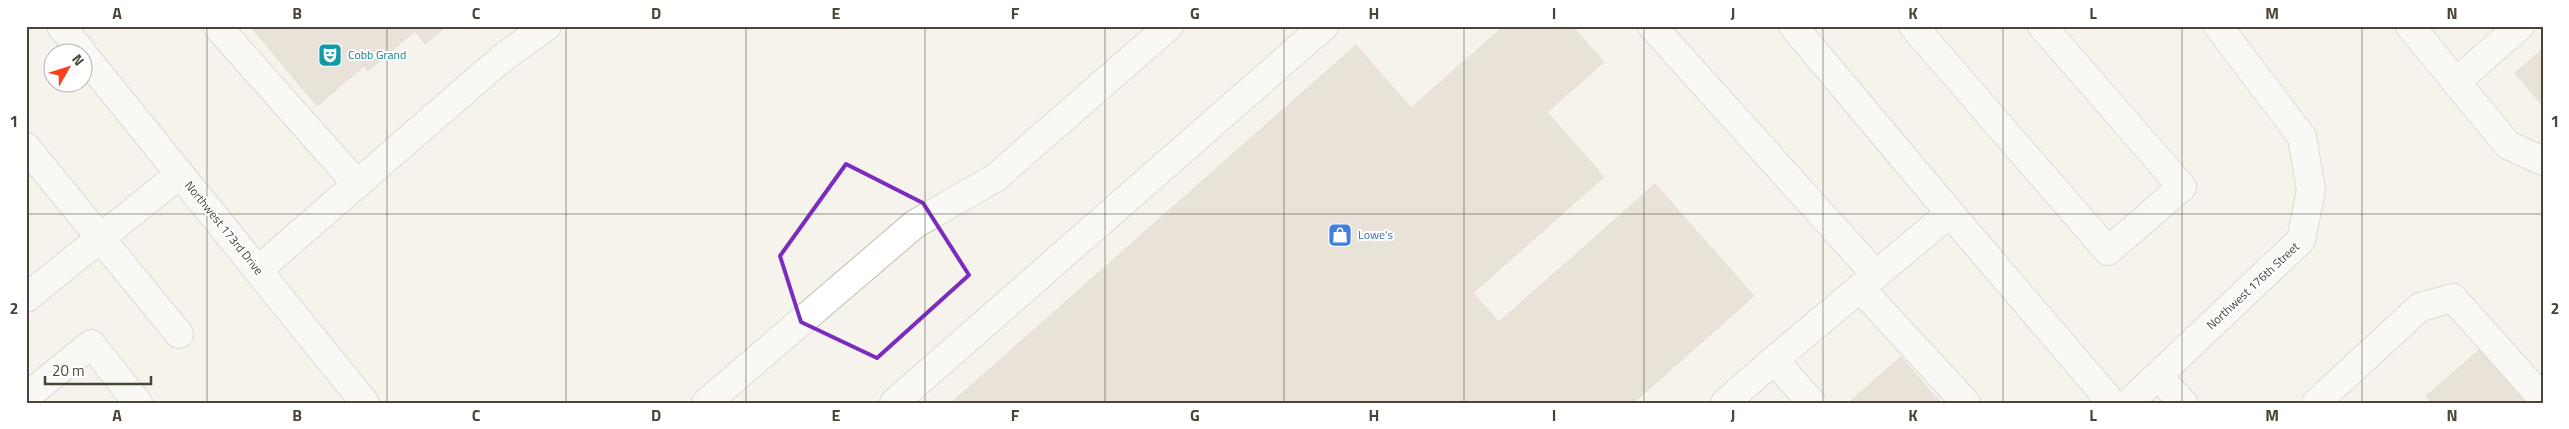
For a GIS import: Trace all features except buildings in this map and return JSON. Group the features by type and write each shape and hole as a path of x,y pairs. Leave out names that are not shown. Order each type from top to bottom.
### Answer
{"street":[{"name":"Northwest 173rd Drive","path":"61,26 73,42"},
{"path":"216,26 357,184"},
{"path":"258,270 501,58 547,26"},
{"path":"706,403 915,224 995,178 1169,26"},
{"path":"894,403 1324,26"},
{"path":"1652,26 1868,281 1966,403"},
{"path":"1793,26 1950,214 2112,403"},
{"path":"1913,26 2108,251 2182,187 2042,26"},
{"name":"Northwest 176th Street","path":"2129,403 2301,240 2310,190 2302,137 2218,26"},
{"path":"2410,26 2508,145 2543,161"},
{"path":"2456,82 2520,26"},
{"name":"Northwest 173rd Drive","path":"92,65 365,403"},
{"path":"26,147 179,334"},
{"path":"26,298 180,174"},
{"path":"1725,403 1950,214"},
{"path":"2317,402 2420,307 2454,298 2543,399"},
{"path":"26,397 91,344 138,403"},
{"path":"1774,360 1812,403"},
{"path":"2158,376 2183,403"}],"highlighted area":[{"path":"846,164 923,203 969,275 877,358 801,322 780,256"}],"place":[{"name":"Cobb Grand","path":"330,55"},
{"name":"Lowe's","path":"1340,235"}]}
